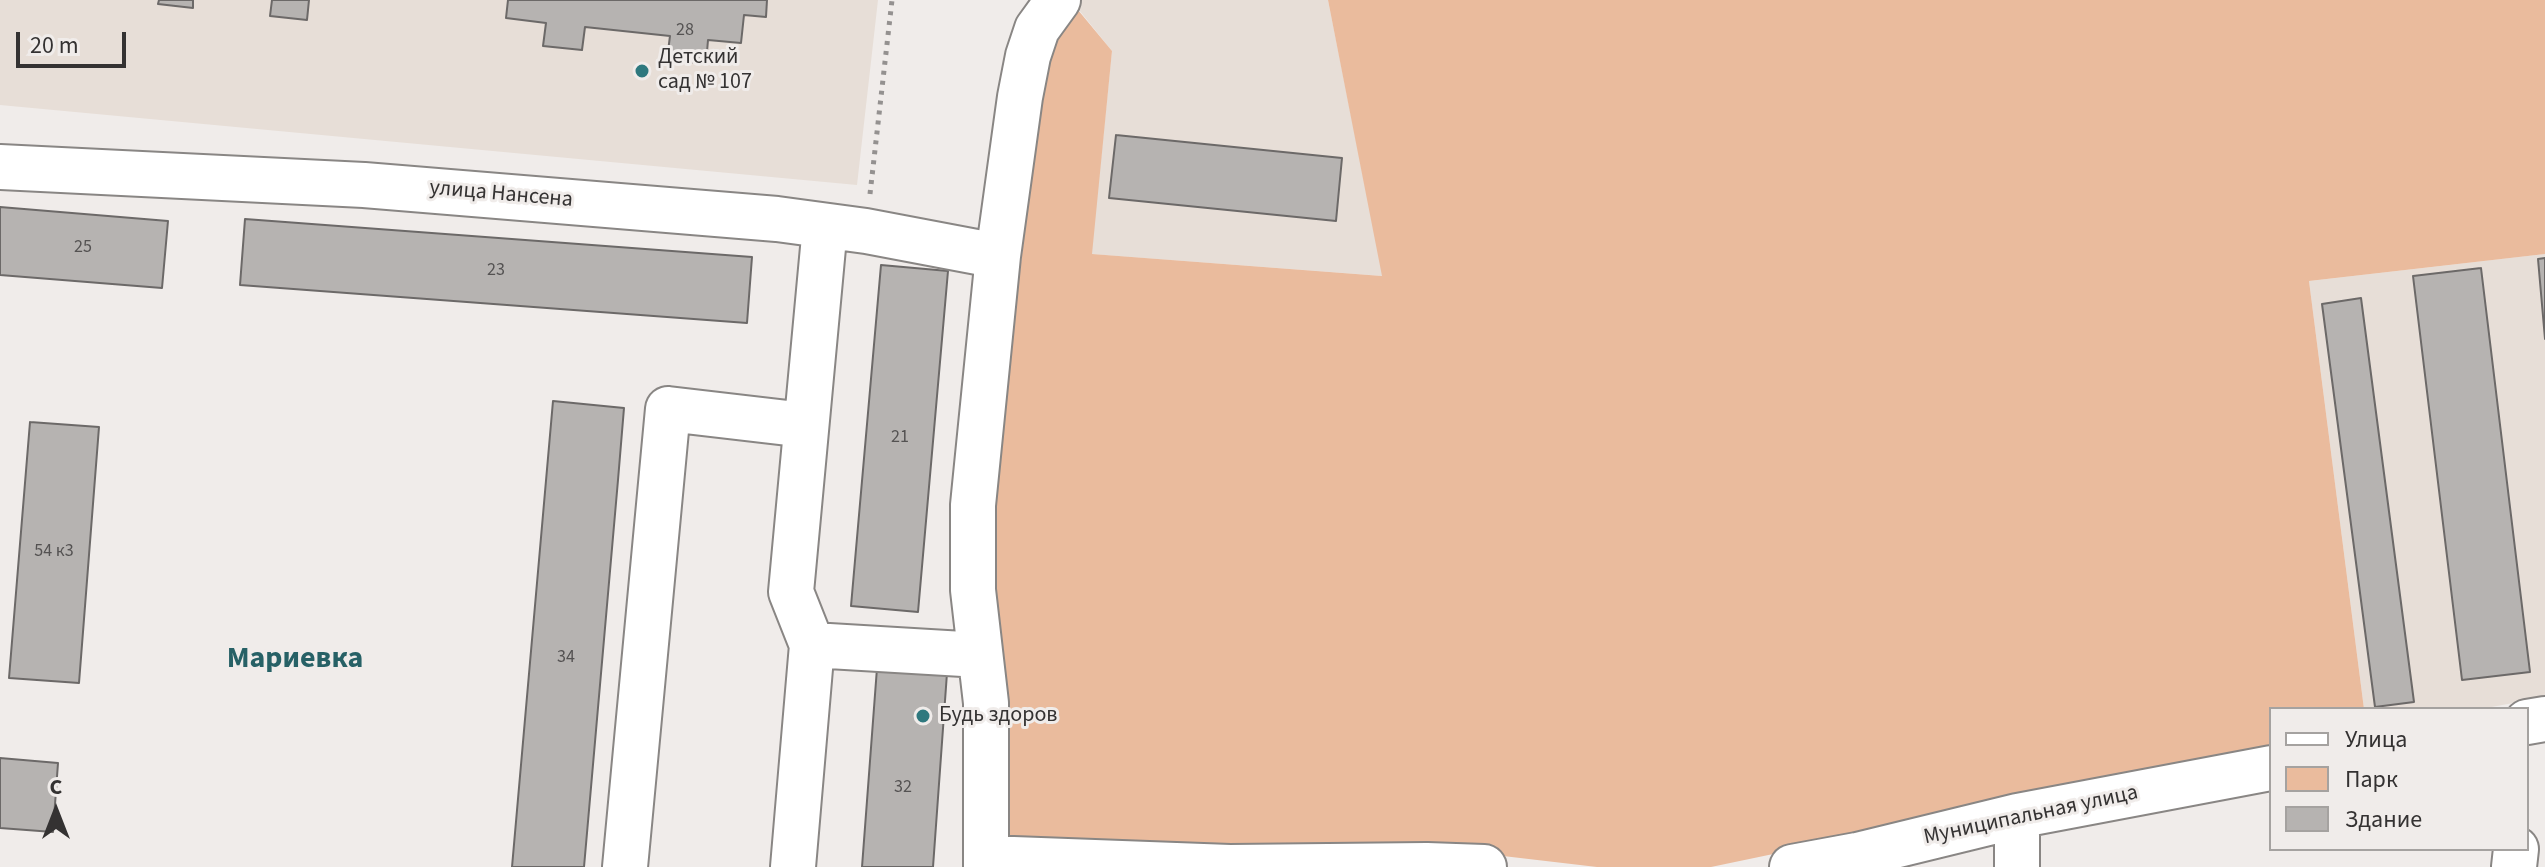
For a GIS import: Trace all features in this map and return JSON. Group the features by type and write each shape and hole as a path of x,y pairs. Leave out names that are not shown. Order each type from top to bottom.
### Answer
{"street":[{"path":"1058,0 1037,29 1028,56 998,256 973,505 973,590 986,703 986,862 1230,867 1484,867"},
{"name":"улица Нансена","path":"0,167 451,191 777,219 998,256"},
{"path":"793,867 812,645 791,592 805,425 845,228"},
{"path":"625,867 668,409 805,425"},
{"path":"812,645 980,655"},
{"name":"Муниципальная улица","path":"1792,867 1857,861 2017,816 2269,768"},
{"path":"2017,816 2017,867"}],"path":[{"path":"845,228 892,0"}],"shaded area":[{"path":"0,0 878,0 857,185 0,105"},
{"path":"1071,0 1328,0 1383,276 1091,254 1112,51"},
{"path":"2545,254 2545,697 2492,707 2364,707 2309,281"}],"green space":[{"path":"1328,0 2545,0 2545,254 2309,281 2364,707 2269,707 2269,750 1711,867 1597,867 1486,854 998,845 990,506 1050,34 1073,4 1112,51 1092,254 1382,276"}],"building":[{"path":"159,0 193,0 193,8 158,4"},
{"path":"272,0 309,0 307,20 270,16"},
{"path":"508,0 767,0 766,17 744,15 741,43 708,40 706,64 667,59 670,36 585,27 582,50 543,46 546,23 506,18"},
{"path":"1116,135 1342,158 1336,221 1109,198"},
{"path":"0,207 168,221 162,288 0,275"},
{"path":"245,219 752,257 747,323 240,285"},
{"path":"2545,258 2545,339 2538,259"},
{"path":"881,265 948,271 918,612 851,606"},
{"path":"2481,268 2530,672 2462,680 2413,276"},
{"path":"2361,298 2414,702 2375,707 2322,304"},
{"path":"553,401 624,408 584,867 512,867"},
{"path":"30,422 99,427 79,683 9,678"},
{"path":"877,668 947,673 933,867 862,867"},
{"path":"0,758 58,763 53,832 0,828"}],"place":[{"name":"Детский сад № 107","path":"642,71"},
{"name":"Будь здоров","path":"923,716"}],"district":[{"name":"Мариевка","path":"295,660"}]}
